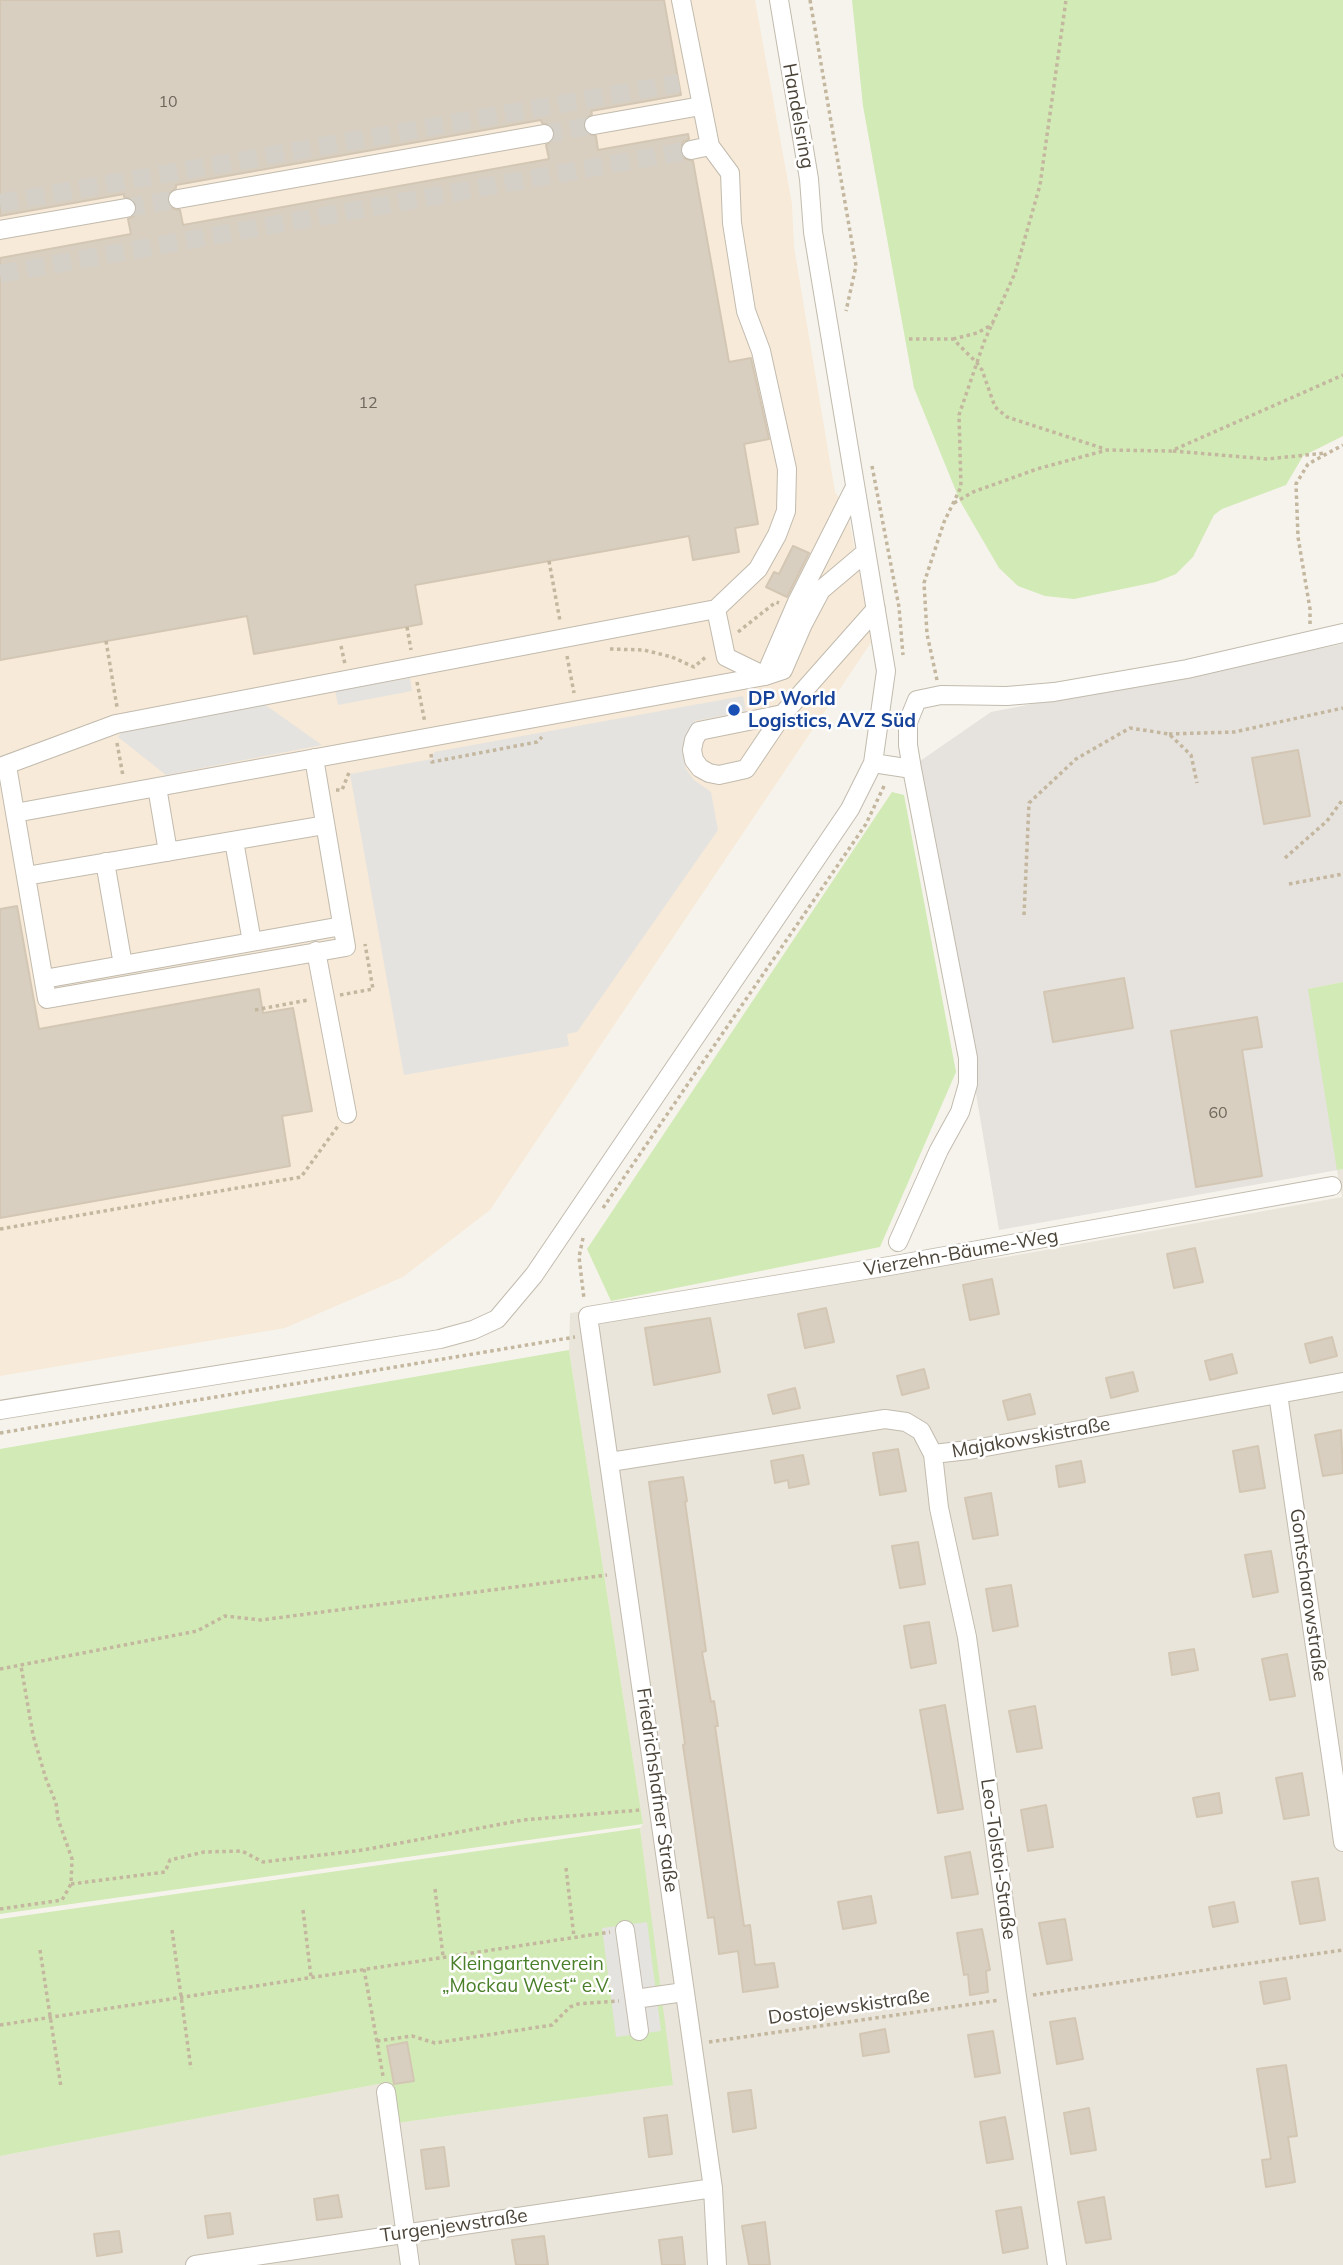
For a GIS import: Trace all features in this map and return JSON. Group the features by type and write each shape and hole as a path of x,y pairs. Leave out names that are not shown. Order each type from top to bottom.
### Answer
{"street":[{"path":"314,758 346,947 47,999 15,813 4,766 116,724 716,609 758,569 777,535 786,511 787,469 761,351 746,311 732,223 730,173 710,146 701,106 686,76 681,0"},
{"name":"Handelsring","path":"0,1410 440,1339 473,1331 497,1319 534,1275 821,856 850,809 873,763 886,671 813,232 809,179 779,0"},
{"path":"594,125 701,106"},
{"path":"178,199 544,134"},
{"path":"691,150 710,146"},
{"path":"0,230 126,208"},
{"path":"765,676 794,609 855,487"},
{"path":"15,813 765,676 783,670 821,590 866,552"},
{"path":"716,609 726,657 765,676"},
{"path":"783,714 699,731 692,750 694,760 700,768 719,775 746,769 783,714 876,609"},
{"path":"898,1242 939,1150 960,1112 968,1084 968,1058 908,745 908,722 917,700 941,695 1007,696 1054,692 1187,669 1343,633"},
{"path":"873,763 912,769"},
{"path":"157,787 169,852"},
{"path":"26,876 325,825"},
{"path":"234,841 252,942"},
{"path":"105,862 123,965"},
{"path":"44,979 342,926"},
{"path":"316,951 347,1114"},
{"name":"Vierzehn-Bäume-Weg","path":"588,1316 895,1265 1332,1186"},
{"name":"Friedrichshafner Straße","path":"588,1316 713,2188 717,2265"},
{"name":"Majakowskistraße","path":"610,1462 885,1419 906,1422 921,1431 933,1454 969,1450 1343,1382"},
{"name":"Gontscharowstraße","path":"1278,1394 1340,1798 1343,1842"},
{"name":"Leo-Tolstoi-Straße","path":"933,1454 939,1508 967,1637 1057,2265"},
{"path":"625,1930 639,2031"},
{"path":"635,1999 684,1992"},
{"path":"386,2092 410,2265"},
{"name":"Turgenjewstraße","path":"195,2265 713,2188"}],"path":[{"path":"941,695 927,634 924,583 944,522 961,487 959,415 977,363 1016,273 1040,185 1066,0"},
{"path":"909,338 953,339 977,333 993,324"},
{"path":"953,339 982,370 995,407 1007,418 1107,450 1171,451 1267,459 1328,453"},
{"path":"1171,451 1343,375"},
{"path":"1309,640 1310,608 1298,537 1296,485 1308,464 1343,445"},
{"path":"953,504 973,492 1107,450"},
{"path":"601,650 644,650 672,657 694,667 776,602 794,609"},
{"path":"566,654 579,653"},
{"path":"1024,915 1029,803 1076,759 1130,728 1169,734 1234,732 1343,708"},
{"path":"1169,734 1191,755 1197,783"},
{"path":"1285,858 1327,821 1343,799"},
{"path":"1289,884 1343,874"},
{"path":"0,1229 301,1177 347,1114"},
{"path":"0,1433 591,1335"},
{"path":"0,1669 197,1631 225,1616 261,1620 626,1572"},
{"path":"0,1909 62,1900 71,1884 72,1859 33,1735 21,1666"},
{"path":"71,1884 165,1872 170,1860 204,1852 242,1851 262,1862 363,1850 523,1820 660,1808"},
{"path":"566,1867 574,1937"},
{"path":"435,1889 443,1957"},
{"path":"303,1910 311,1977"},
{"path":"172,1930 191,2069"},
{"path":"0,2025 625,1930"},
{"path":"40,1950 61,2087"},
{"path":"1029,1996 1343,1950"},
{"path":"364,1969 386,2092"},
{"path":"377,2041 412,2036 435,2043 552,2025 570,2007 578,2004 635,1999"},
{"name":"Dostojewskistraße","path":"693,2044 1009,1999"}],"shaded area":[{"path":"0,0 755,0 792,204 794,247 835,492 847,509 872,641 490,1210 403,1277 285,1328 0,1376"},
{"path":"1343,644 1343,982 1309,989 1338,1170 999,1230 920,761 991,712"},
{"path":"410,678 412,691 338,705 335,691"},
{"path":"743,696 746,711 695,721 686,739 683,756 686,769 694,780 711,792 718,830 577,1032 567,1034 569,1046 404,1075 350,774 432,759 434,752"},
{"path":"264,704 322,745 166,775 118,737 124,729"},
{"path":"1343,1169 1343,2265 0,2265 0,2156 389,2082 397,2123 672,2085 640,1828 643,1824 569,1350 570,1313 1006,1257 1342,1197 1337,1170"},
{"path":"647,1922 661,2031 616,2037 602,1928"}],"green space":[{"path":"852,0 1343,0 1343,436 1303,456 1286,485 1222,509 1214,515 1193,557 1176,574 1156,582 1074,599 1045,596 1018,586 999,568 960,501 914,388 863,106"},
{"path":"892,792 904,795 956,1072 880,1247 611,1301 587,1249"},
{"path":"1343,982 1343,1169 1337,1170 1308,989"},
{"path":"569,1350 643,1824 0,1914 0,1449"},
{"name":"Kleingartenverein „Mockau West“ e.V.","path":"640,1828 673,2085 397,2123 389,2082 0,2156 0,1919"}],"building":[{"path":"0,0 664,0 681,95 591,111 592,114 584,121 583,126 586,133 596,136 598,150 688,134 689,139 683,142 680,152 683,158 693,161 729,362 751,358 769,439 744,444 758,524 735,528 739,552 693,560 689,536 415,585 422,624 254,654 247,616 0,660 0,258 131,234 128,219 134,216 137,207 134,200 124,197 124,194 0,216","holes":["541,120 542,123 552,126 555,131 554,138 546,145 549,159 183,225 180,210 174,209 167,202 168,195 176,185"]},
{"path":"793,546 809,553 787,597 766,587 774,572 779,574"},
{"path":"1298,750 1310,816 1264,824 1252,758"},
{"path":"17,906 39,1029 259,989 263,1013 293,1008 312,1111 282,1116 290,1166 0,1218 0,909"},
{"path":"1124,978 1133,1028 1053,1042 1044,992"},
{"path":"1257,1017 1262,1047 1242,1050 1262,1176 1196,1187 1171,1031"},
{"path":"1195,1248 1203,1282 1174,1288 1167,1254"},
{"path":"992,1279 999,1314 970,1320 963,1285"},
{"path":"826,1308 834,1342 805,1348 798,1314"},
{"path":"710,1318 720,1372 654,1385 645,1328"},
{"path":"1332,1337 1337,1356 1310,1363 1305,1344"},
{"path":"1232,1354 1237,1373 1210,1380 1205,1361"},
{"path":"924,1369 929,1388 902,1395 897,1376"},
{"path":"1133,1372 1138,1391 1111,1398 1106,1378"},
{"path":"795,1388 800,1408 773,1414 768,1395"},
{"path":"1030,1394 1035,1414 1008,1420 1003,1401"},
{"path":"1341,1430 1343,1473 1323,1476 1315,1435"},
{"path":"1258,1446 1265,1488 1240,1492 1233,1451"},
{"path":"898,1449 906,1491 880,1495 873,1453"},
{"path":"803,1455 809,1484 789,1488 788,1480 775,1483 771,1461"},
{"path":"1081,1461 1085,1482 1059,1487 1056,1466"},
{"path":"683,1477 706,1651 702,1652 718,1726 715,1726 744,1926 750,1925 755,1965 774,1963 778,1987 743,1992 738,1951 719,1954 714,1917 708,1918 649,1482"},
{"path":"991,1493 998,1535 973,1539 965,1498"},
{"path":"918,1542 925,1584 900,1588 892,1546"},
{"path":"1271,1551 1278,1592 1253,1597 1245,1555"},
{"path":"1011,1585 1018,1626 993,1631 986,1589"},
{"path":"929,1622 936,1663 911,1668 904,1626"},
{"path":"1194,1649 1198,1670 1172,1675 1169,1653"},
{"path":"1287,1654 1295,1696 1270,1700 1262,1659"},
{"path":"945,1705 963,1809 938,1813 920,1710"},
{"path":"1035,1706 1042,1748 1017,1752 1009,1711"},
{"path":"1302,1773 1309,1815 1284,1819 1276,1778"},
{"path":"1219,1793 1222,1813 1197,1817 1193,1798"},
{"path":"1046,1805 1053,1847 1028,1851 1021,1810"},
{"path":"970,1852 978,1894 952,1898 945,1857"},
{"path":"1318,1878 1325,1920 1300,1924 1292,1882"},
{"path":"871,1896 876,1923 843,1929 838,1902"},
{"path":"1234,1902 1238,1922 1213,1927 1209,1907"},
{"path":"1065,1919 1072,1960 1047,1964 1039,1923"},
{"path":"982,1929 990,1970 986,1971 988,1992 970,1995 968,1974 964,1975 957,1933"},
{"path":"1286,1978 1290,1999 1264,2004 1260,1982"},
{"path":"1075,2018 1083,2059 1057,2064 1050,2022"},
{"path":"885,2029 889,2052 863,2056 860,2034"},
{"path":"993,2031 1000,2073 975,2077 968,2035"},
{"path":"407,2042 414,2081 394,2084 387,2046"},
{"path":"1286,2065 1297,2136 1288,2137 1295,2182 1266,2187 1262,2160 1271,2159 1257,2069"},
{"path":"751,2090 756,2128 733,2132 728,2093"},
{"path":"1089,2108 1096,2150 1071,2154 1064,2113"},
{"path":"667,2115 672,2154 649,2157 644,2118"},
{"path":"1005,2117 1013,2159 987,2163 980,2122"},
{"path":"444,2147 449,2186 426,2189 421,2150"},
{"path":"338,2195 342,2217 317,2220 314,2199"},
{"path":"1104,2197 1111,2239 1086,2243 1078,2202"},
{"path":"1021,2207 1028,2248 1003,2253 996,2211"},
{"path":"230,2213 233,2234 208,2238 205,2216"},
{"path":"765,2222 770,2265 749,2265 742,2226"},
{"path":"119,2231 122,2252 97,2256 94,2234"},
{"path":"544,2236 548,2265 516,2265 512,2240"},
{"path":"682,2237 685,2265 662,2265 659,2240"}],"tunnel":[{"path":"0,203 679,83"},
{"path":"544,134 594,125"},
{"path":"0,274 691,150"},
{"path":"126,208 178,199"}],"place":[{"name":"DP World Logistics, AVZ Süd","path":"734,710"}]}
